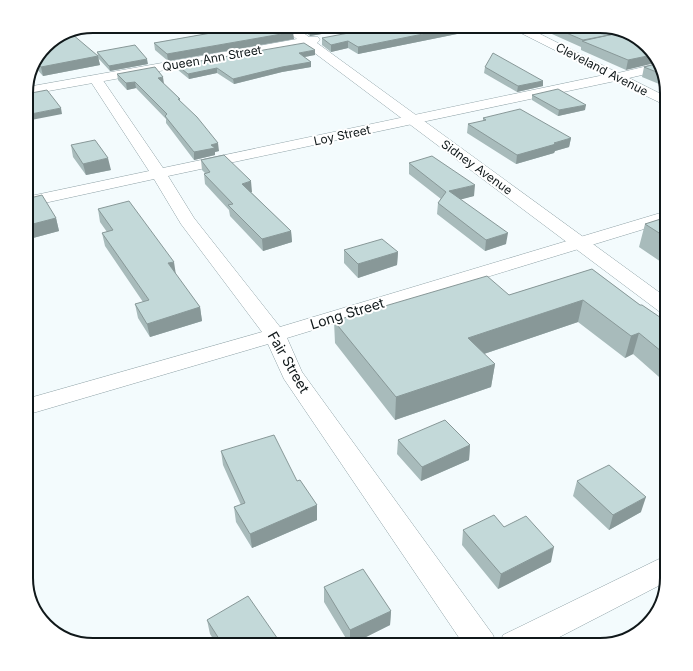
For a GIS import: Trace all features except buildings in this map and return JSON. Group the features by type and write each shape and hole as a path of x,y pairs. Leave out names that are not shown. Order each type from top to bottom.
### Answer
{"street":[{"name":"Sidney Avenue","path":"296,33 660,303"},
{"name":"Cleveland Avenue","path":"528,33 660,98"},
{"name":"Queen Ann Street","path":"33,90 330,38"},
{"name":"Loy Street","path":"33,201 654,69"},
{"name":"Fair Street","path":"95,79 159,174 187,220 275,335 292,374 477,638"},
{"name":"Long Street","path":"33,405 275,335 660,218"},
{"path":"528,638 660,572"}]}
